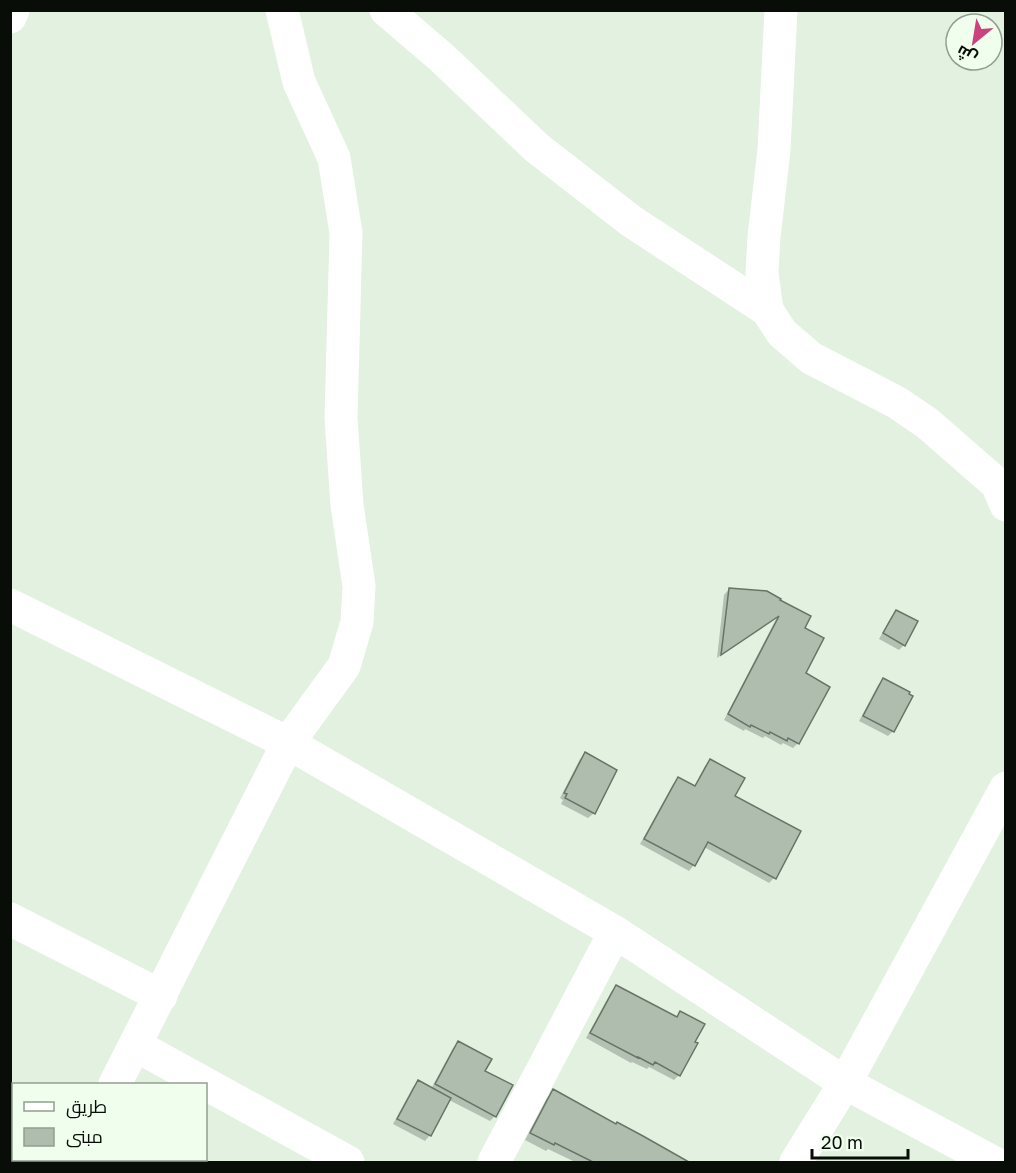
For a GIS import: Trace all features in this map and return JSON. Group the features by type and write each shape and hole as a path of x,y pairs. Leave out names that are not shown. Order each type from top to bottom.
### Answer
{"street":[{"path":"10,17 13,10"},
{"path":"116,1083 288,743 344,666 357,622 359,586 347,505 341,418 346,233 334,158 299,82 282,10"},
{"path":"386,10 441,57 537,148 631,221 767,310 782,333 811,358 896,402 927,423 997,484 1005,505"},
{"path":"767,310 762,273 774,150 781,10"},
{"path":"10,605 288,743 615,932 845,1083 993,1162"},
{"path":"796,1162 845,1083 1005,788"},
{"path":"10,919 161,996"},
{"path":"494,1162 615,932"},
{"path":"135,1045 204,1083"},
{"path":"207,1085 348,1162"}],"building":[{"path":"729,588 767,591 811,616 805,628 824,638 806,673 830,687 799,744 751,725 750,727 728,714 779,616 721,655"},
{"path":"896,610 918,621 905,646 883,633"},
{"path":"883,678 910,692 909,694 913,696 894,732 863,716"},
{"path":"585,752 617,770 595,814 565,798 567,794 564,793"},
{"path":"710,759 745,778 735,796 801,831 776,879 708,842 695,866 644,839 678,777 695,786"},
{"path":"616,985 677,1017 680,1011 705,1024 695,1042 698,1043 680,1076 655,1062 653,1065 638,1058 590,1033"},
{"path":"458,1041 492,1059 485,1071 513,1085 496,1117 435,1084"},
{"path":"418,1080 451,1098 431,1136 397,1119"},
{"path":"553,1089 689,1162 593,1162 530,1133"}]}
